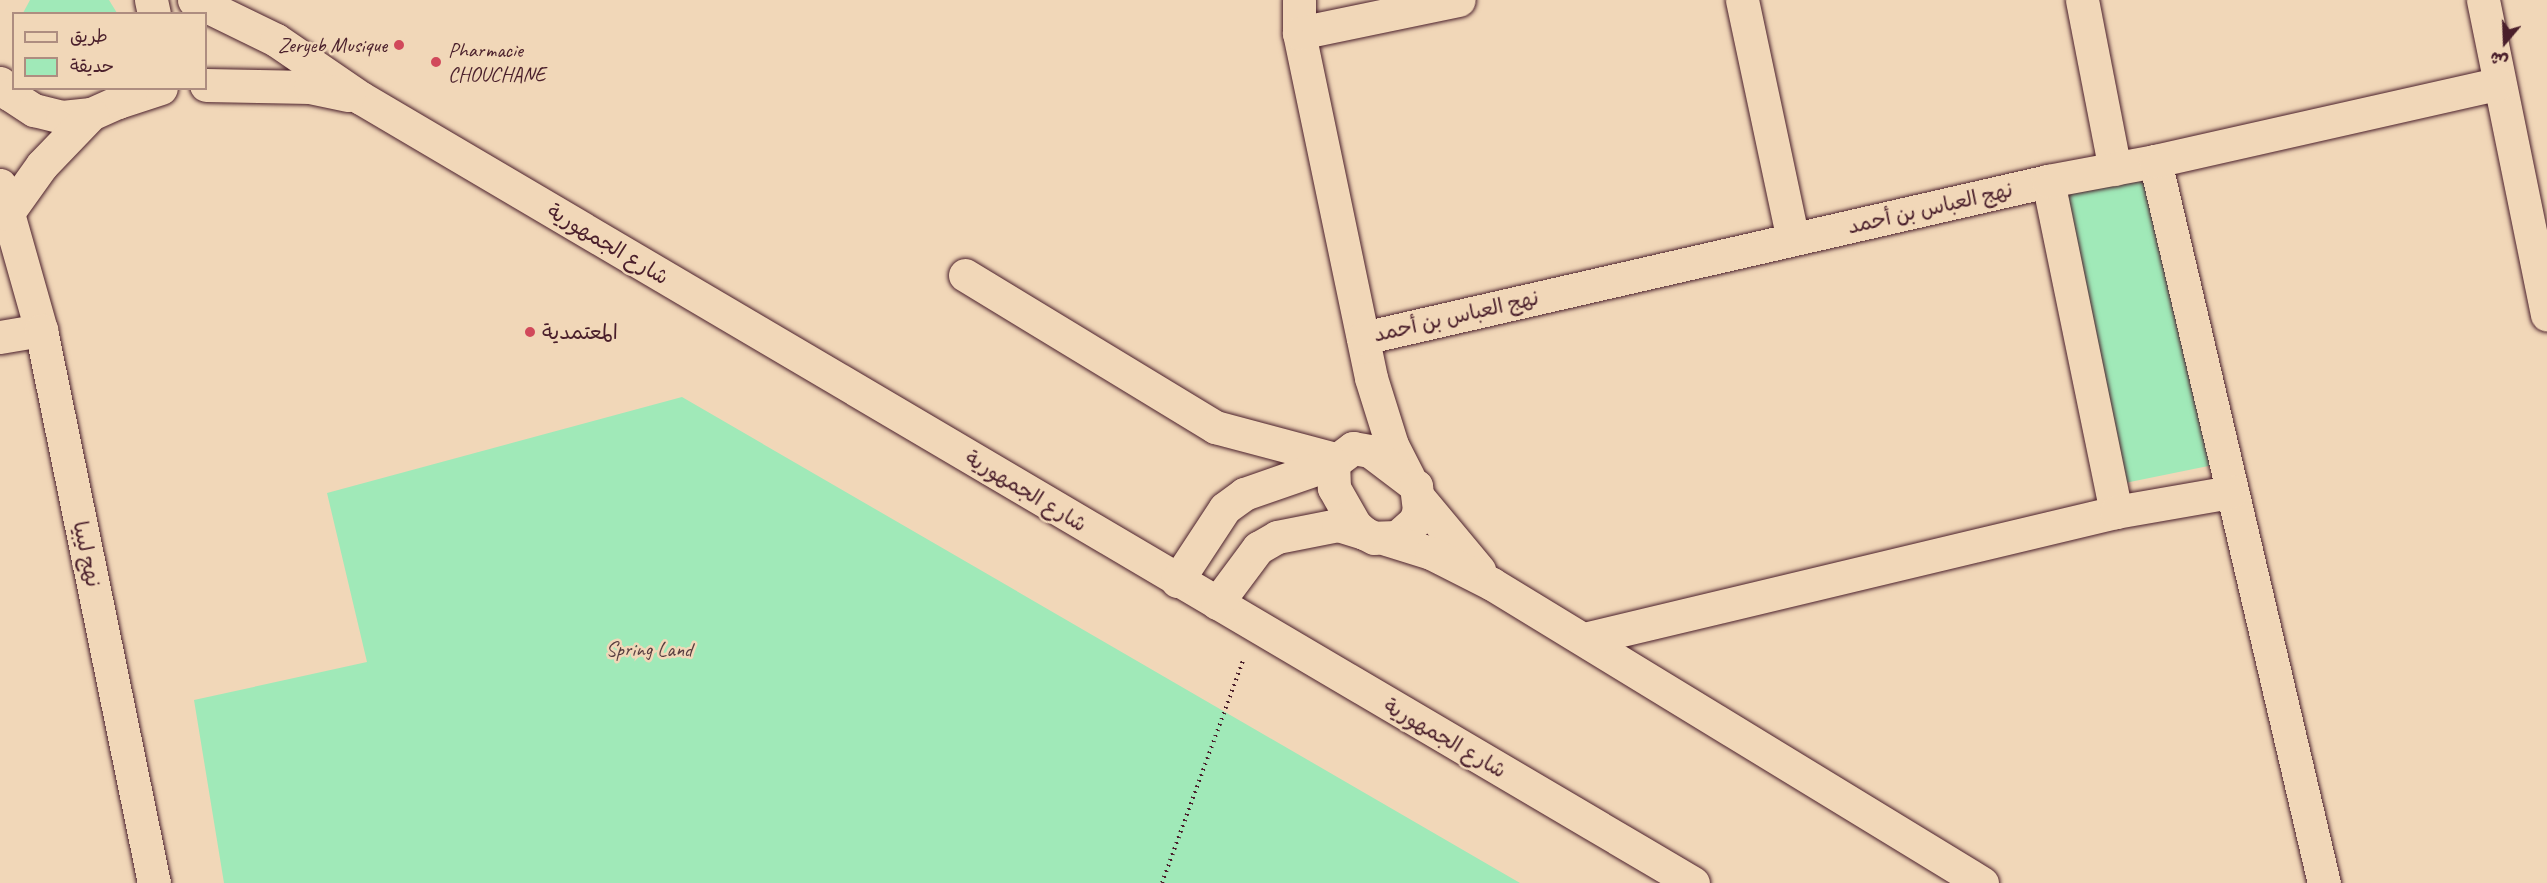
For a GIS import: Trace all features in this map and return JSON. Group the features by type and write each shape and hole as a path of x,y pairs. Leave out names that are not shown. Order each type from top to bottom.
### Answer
{"street":[{"name":"شارع الجمهورية","path":"194,0 276,40 361,98 1693,883"},
{"path":"1299,0 1299,33 1371,378 1392,445 1414,488 1492,584"},
{"path":"1299,33 1459,0"},
{"path":"1742,0 1793,239"},
{"path":"2082,0 2115,169"},
{"path":"2482,0 2547,315"},
{"path":"0,83 9,94 34,110 62,117 154,90"},
{"name":"نهج العباس بن أحمد","path":"1363,338 2048,181 2155,161 2498,84"},
{"name":"شارع الجمهورية","path":"207,85 310,87 361,98"},
{"name":"نهج ليبيا","path":"114,102 42,165 4,214 41,330 154,883"},
{"path":"2155,161 2231,492 2325,883"},
{"path":"2048,181 2116,512"},
{"path":"965,275 1215,427 1336,459"},
{"path":"0,337 41,330"},
{"path":"1371,378 1362,421 1336,459 1334,488 1355,525 1375,536 1408,531 1415,521 1414,488"},
{"path":"1177,580 1225,508 1244,494 1362,448 1414,488"},
{"path":"1584,639 2116,512 2231,492"},
{"path":"1217,603 1258,548 1277,537 1338,525 1431,553 1492,584 1584,639 1982,883"}],"path":[{"path":"1162,883 1256,627"}],"green space":[{"path":"30,0 109,0 116,12 24,12"},
{"path":"2159,149 2223,463 2120,484 2056,170"},
{"name":"Spring Land","path":"682,397 1520,883 224,883 194,700 367,662 327,493"}],"place":[{"name":"Zeryeb Musique","path":"399,45"},
{"name":"Pharmacie CHOUCHANE","path":"436,62"},
{"name":"المعتمدية","path":"530,332"}]}
